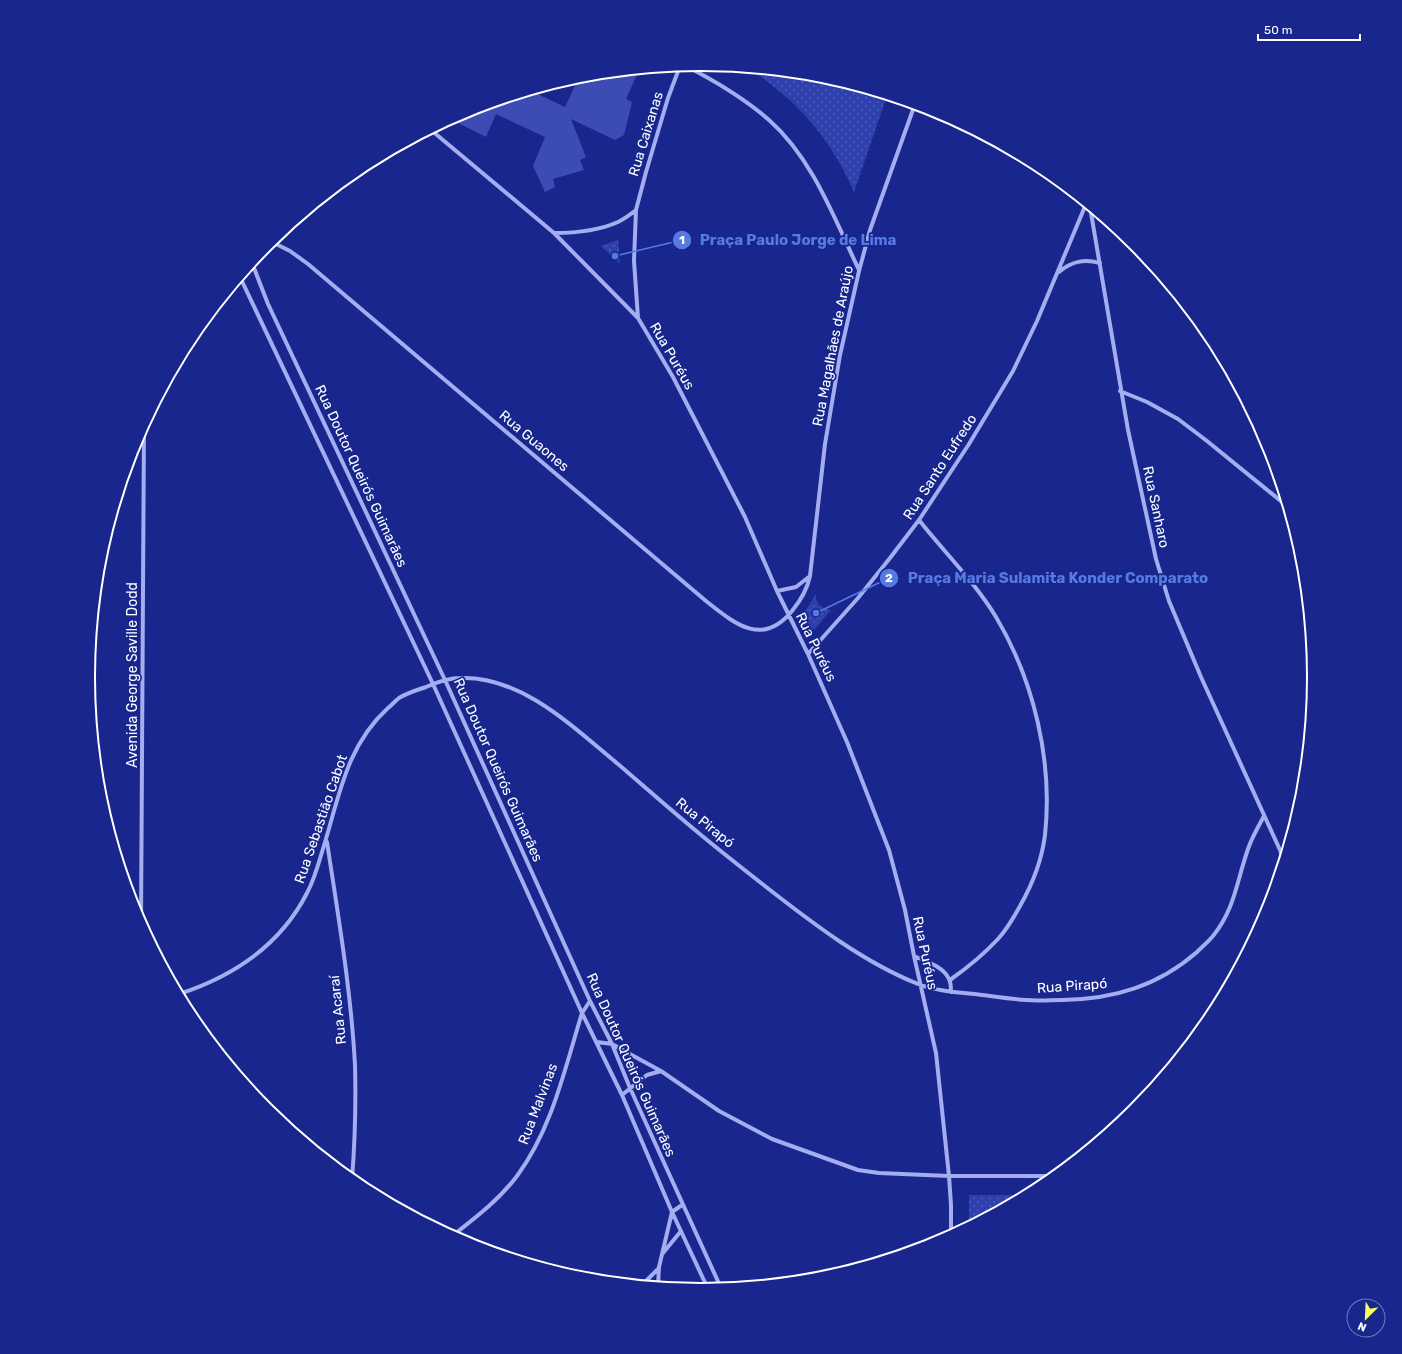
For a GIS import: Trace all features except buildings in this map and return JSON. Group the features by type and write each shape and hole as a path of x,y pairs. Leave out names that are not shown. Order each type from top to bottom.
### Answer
{"street":[{"path":"696,71 716,82 746,102 770,121 791,144 809,169 822,193 859,271"},
{"name":"Rua Caixanas","path":"638,318 634,261 636,210 668,98 678,72"},
{"name":"Rua Magalhães de Araújo","path":"789,615 805,592 810,576 825,444 840,355 859,271 870,230 913,109"},
{"name":"Rua Puréus","path":"433,133 554,233 638,318 677,384 745,517 777,591 808,654 847,742 889,850 905,910 920,985 936,1053 949,1176 952,1229"},
{"name":"Rua Santo Eufredo","path":"808,654 858,598 919,520 969,444 1013,371 1037,321 1084,208"},
{"path":"554,233 580,233 598,228 619,222 636,210"},
{"name":"Rua Sanharo","path":"1091,213 1120,391 1156,559 1169,602 1201,677 1281,852"},
{"name":"Rua Guaones","path":"276,244 290,251 308,264 727,618 745,627 764,631 781,622 789,615"},
{"path":"1058,272 1067,265 1078,261 1089,260 1100,263"},
{"name":"Rua Doutor Queirós Guimarães","path":"254,268 268,304 445,680 590,1001 612,1044 682,1205 718,1283"},
{"name":"Rua Doutor Queirós Guimarães","path":"242,281 433,684 582,1013 622,1095 672,1212 705,1283"},
{"path":"1120,391 1147,402 1178,419 1278,498"},
{"name":"Avenida George Saville Dodd","path":"141,909 144,438"},
{"path":"919,520 934,539 961,568 996,616 1017,657 1038,722 1044,760 1047,794 1045,836 1039,863 1027,894 1014,917 998,938 969,966 950,980"},
{"path":"777,591 796,587 810,576"},
{"name":"Rua Pirapó","path":"445,680 461,678 482,679 522,692 574,728 703,836 816,926 869,959 920,985 951,992 1028,1000 1084,999 1113,995 1136,988 1172,972 1210,940 1223,922 1240,880 1247,851 1254,833 1264,816"},
{"name":"Rua Sebastião Cabot","path":"184,992 200,987 241,966 262,951 276,938 307,895 315,875 348,766 368,730 380,715 400,698 445,680"},
{"name":"Rua Acaraí","path":"326,839 348,992 355,1064 356,1124 353,1173"},
{"path":"914,956 943,971 950,980 951,992"},
{"name":"Rua Malvinas","path":"457,1232 491,1205 517,1176 537,1144 554,1100 582,1013 590,1001"},
{"path":"596,1042 612,1044 661,1071 719,1111 772,1139 858,1170 880,1173 949,1176 1045,1176"},
{"path":"622,1095 647,1075 661,1071"},
{"path":"658,1282 659,1267 672,1212 682,1205"},
{"path":"662,1255 681,1231"},
{"path":"646,1280 659,1267"}],"shaded area":[{"path":"755,73 819,83 886,100 854,192 835,155 811,122 766,81"},
{"path":"618,240 620,264 601,246"},
{"path":"816,594 818,604 831,610 815,629 811,630 808,629 802,616"},
{"path":"969,1195 1015,1195 1004,1202 969,1221"}],"place":[{"name":"Praça Paulo Jorge de Lima","path":"615,256"},
{"name":"Praça Maria Sulamita Konder Comparato","path":"816,613"}]}
